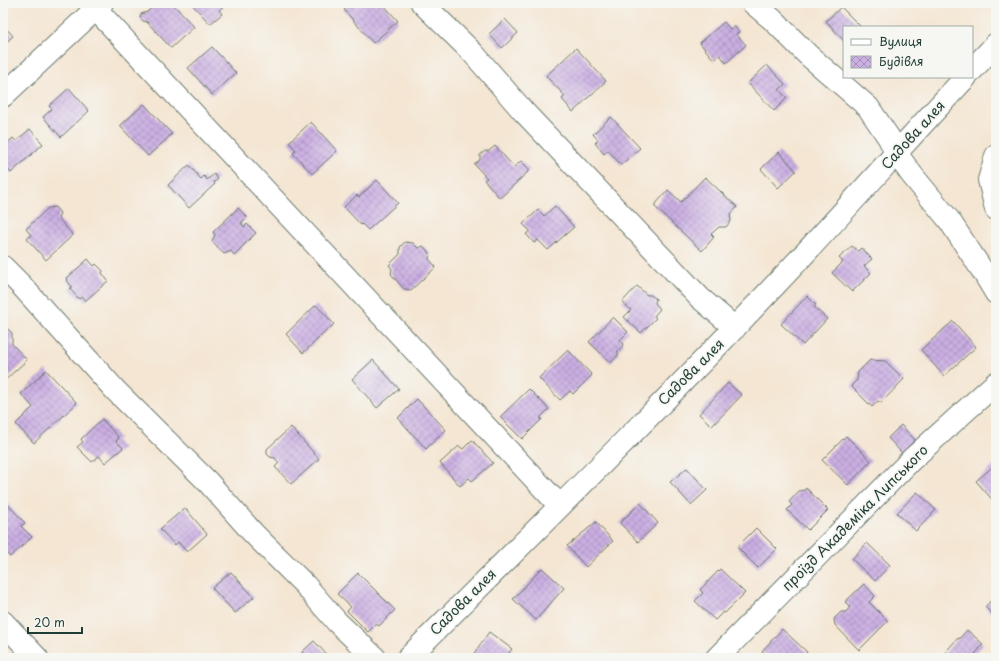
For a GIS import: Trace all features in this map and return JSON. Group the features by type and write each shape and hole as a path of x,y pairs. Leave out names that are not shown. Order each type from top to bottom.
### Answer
{"street":[{"path":"422,3 473,53 523,111 700,298 735,328"},
{"path":"753,3 773,20 808,55 868,107 889,138 896,153 949,220 996,293"},
{"path":"3,96 96,5 560,506"},
{"path":"973,69 996,44"},
{"name":"Садова алея","path":"408,658 735,328 867,187 965,78"},
{"path":"996,156 989,180 996,209"},
{"path":"3,267 116,391 207,481 253,533 305,585 337,622 375,658"},
{"name":"проїзд Академіка Липського","path":"717,658 911,460 996,383"},
{"path":"3,622 37,658"}],"building":[{"path":"157,3 172,3 194,27 171,48 147,22 140,18 141,14 147,12"},
{"path":"191,3 227,3 219,10 222,14 210,24"},
{"path":"352,3 382,3 398,21 373,43 344,10"},
{"path":"841,7 860,26 843,26 843,40 826,21"},
{"path":"505,19 518,33 502,48 489,34"},
{"path":"724,22 730,29 734,26 739,32 736,34 746,45 726,63 720,55 714,60 700,43"},
{"path":"3,25 13,36 3,46"},
{"path":"212,47 236,73 212,95 188,68"},
{"path":"576,48 606,81 573,112 562,99 565,96 546,76"},
{"path":"767,65 785,84 779,90 787,98 774,111 748,83"},
{"path":"69,88 89,111 61,137 43,117 52,109 49,106"},
{"path":"144,104 172,134 148,156 120,126"},
{"path":"611,117 640,148 621,165 608,150 604,154 595,143 598,140 593,134"},
{"path":"311,122 337,151 312,174 293,153 296,150 289,142"},
{"path":"30,129 43,144 11,173 3,164 3,147 13,138 16,141"},
{"path":"495,146 514,167 521,161 530,170 500,198 484,180 487,178 474,164 480,160 480,155 485,151 489,151"},
{"path":"779,152 796,171 778,188 761,169"},
{"path":"189,165 201,179 204,176 207,180 214,174 218,179 214,182 215,184 189,208 168,185"},
{"path":"705,177 737,207 730,215 731,221 726,227 719,227 711,234 714,237 702,251 654,206 668,190 681,202"},
{"path":"377,180 398,203 368,230 362,224 361,225 344,207 357,195 359,197"},
{"path":"555,206 574,227 548,250 538,240 534,243 526,234 530,231 523,224 538,210 544,216"},
{"path":"55,207 60,213 58,218 73,235 46,260 27,239 31,235 26,229 48,208"},
{"path":"238,208 247,217 241,223 244,227 247,224 256,233 234,255 231,251 224,254 212,241 215,235 213,232"},
{"path":"405,242 413,243 418,248 423,246 430,253 429,259 436,267 411,290 404,289 391,274 392,269 389,265 400,254 400,247"},
{"path":"852,246 858,251 861,248 872,259 864,266 871,273 852,292 832,273 843,262 839,258"},
{"path":"88,259 94,266 96,264 103,271 102,273 108,281 85,301 82,297 79,299 70,289 72,287 66,279"},
{"path":"637,286 647,295 651,295 656,299 655,303 660,309 654,316 656,318 641,333 624,317 631,310 622,302"},
{"path":"807,296 816,305 814,307 827,319 803,345 781,324"},
{"path":"316,305 334,324 303,353 286,334"},
{"path":"613,317 628,332 620,340 624,344 617,352 619,354 611,363 589,342"},
{"path":"953,321 976,347 944,376 921,350"},
{"path":"3,326 5,326 12,333 12,344 27,360 3,382"},
{"path":"568,350 592,375 573,394 570,391 560,400 539,378"},
{"path":"373,360 399,389 377,408 352,379"},
{"path":"870,360 885,361 904,379 881,403 878,401 872,407 851,386 857,380 858,372"},
{"path":"46,370 77,403 34,443 16,424 33,407 21,394"},
{"path":"728,383 742,395 712,426 699,414"},
{"path":"529,389 549,409 540,418 542,419 522,439 500,417"},
{"path":"417,399 446,430 426,449 398,418"},
{"path":"102,419 119,438 116,441 123,448 105,463 99,456 92,462 77,447 83,442 81,439"},
{"path":"901,425 915,440 902,453 888,438"},
{"path":"291,427 319,459 291,484 275,467 279,463 275,458 270,457 267,454 267,449"},
{"path":"846,436 871,461 848,485 822,460"},
{"path":"472,440 493,463 472,481 469,478 460,486 440,463 459,446 463,449"},
{"path":"996,464 996,504 976,481"},
{"path":"687,468 707,490 691,505 670,482"},
{"path":"806,488 828,510 808,530 787,510 792,505 789,502 799,491 805,490"},
{"path":"917,492 936,510 916,531 897,513"},
{"path":"4,500 25,523 21,526 32,537 10,557 3,549"},
{"path":"640,503 658,523 638,542 620,523"},
{"path":"185,508 207,534 187,552 178,542 175,545 160,529"},
{"path":"596,522 613,541 586,567 567,546"},
{"path":"756,528 777,549 758,568 737,547"},
{"path":"867,543 890,565 875,581 852,559"},
{"path":"542,568 564,588 536,620 513,599"},
{"path":"720,569 745,593 725,613 723,612 715,620 695,601 703,593 700,590"},
{"path":"231,572 254,597 235,613 212,588"},
{"path":"358,573 395,610 379,626 376,624 368,632 347,611 351,607 337,594"},
{"path":"864,584 875,596 869,602 888,621 859,650 835,625 834,619 841,612 846,612 850,607 845,602"},
{"path":"996,595 996,618 985,607"},
{"path":"782,629 807,652 802,658 770,658 762,651"},
{"path":"967,630 983,644 972,658 940,658 958,638 959,639"},
{"path":"489,632 512,649 505,658 475,658 472,656"},
{"path":"314,641 330,658 305,658 306,657 302,652"}]}
